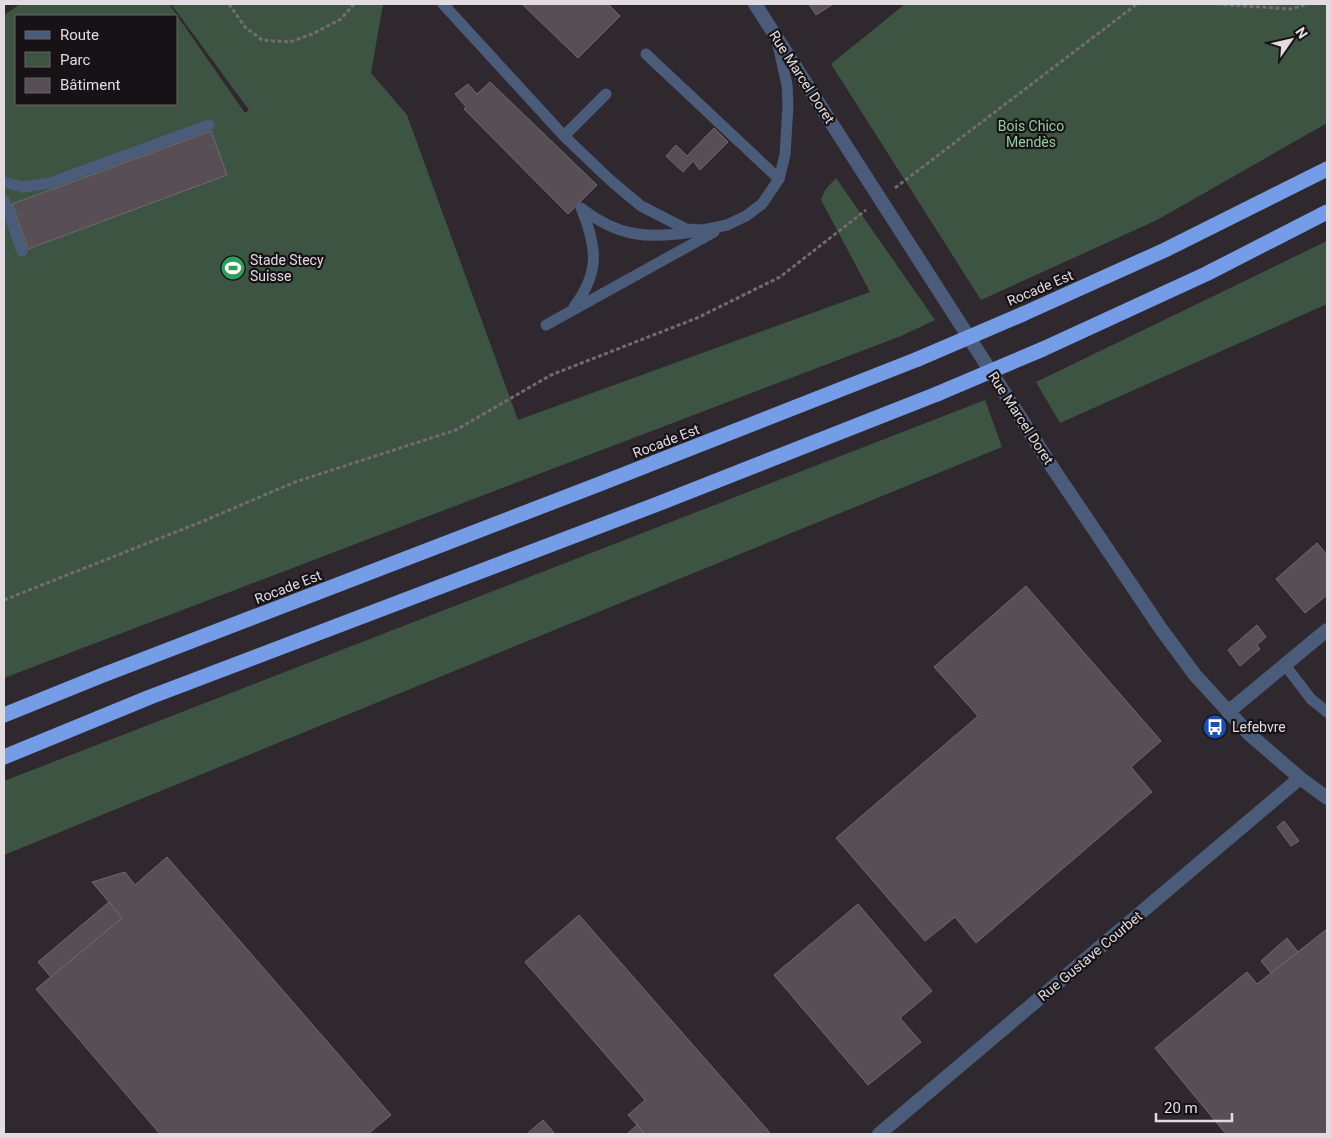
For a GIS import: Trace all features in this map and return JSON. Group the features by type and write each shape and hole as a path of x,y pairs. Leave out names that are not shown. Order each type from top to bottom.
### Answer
{"highway":[{"name":"Rocade Est","path":"4,715 112,671 765,420 918,359 1165,250 1327,169"},
{"path":"4,756 150,697 655,505 936,394 1043,349 1197,278 1327,212"}],"street":[{"name":"Rue Marcel Doret","path":"755,4 1054,470 1160,629 1195,675 1228,712 1255,739 1300,778 1327,798"},
{"path":"1228,712 1327,630"},
{"name":"Rue Gustave Courbet","path":"879,1134 1300,778"}],"lane":[{"path":"442,4 564,136 610,180 642,206 664,219 686,229 703,230"},
{"path":"546,325 726,225 746,216 762,204 779,179 785,155 788,85 777,38"},
{"path":"646,54 779,179"},
{"path":"564,136 606,94"},
{"path":"4,182 23,187 50,183 209,125"},
{"path":"4,200 22,251"},
{"path":"572,310 589,283 593,268 594,249 590,230 581,208 596,220 612,228 635,235 654,236 726,225"},
{"path":"1285,665 1312,699 1327,712"}],"path":[{"path":"230,4 245,27 262,40 290,42 312,34 341,19 354,4"},
{"path":"4,600 206,520 295,482 456,430 551,375 696,318 780,277 1137,4"},
{"path":"1217,4 1292,9 1299,5 1308,4"}],"green space":[{"name":"Stade Stecy Suisse","path":"20,4 169,4 177,15 15,15 15,105 178,105 178,17 245,113 249,110 171,4 383,4 371,73 407,115 518,420 870,292 821,200 825,190 836,178 935,320 901,336 4,678 4,15"},
{"name":"Bois Chico Mendès","path":"905,4 1327,4 1327,123 1157,220 981,300 831,64"},
{"path":"1327,241 1327,304 1060,423 1036,382"},
{"path":"985,400 1002,447 4,855 4,781"}],"building":[{"path":"522,4 608,4 620,16 578,58"},
{"path":"809,4 833,4 816,15"},
{"path":"490,82 597,185 568,214 464,109 466,107 455,94 468,84 477,94"},
{"path":"714,128 728,142 700,170 693,161 683,172 666,156 676,145 687,156"},
{"path":"211,131 227,175 28,249 12,204"},
{"path":"1317,543 1327,555 1327,595 1305,613 1276,579"},
{"path":"1026,586 1161,741 1131,767 1152,792 976,943 955,917 925,941 836,838 978,716 934,667"},
{"path":"1257,625 1266,637 1257,645 1260,649 1240,666 1228,650"},
{"path":"1284,821 1299,841 1291,846 1277,827"},
{"path":"167,857 391,1115 368,1134 160,1134 36,989 122,918 92,882 125,872 135,885"},
{"path":"109,902 122,918 51,977 38,962"},
{"path":"858,904 932,991 900,1018 921,1042 868,1085 774,975"},
{"path":"579,915 771,1134 645,1134 628,1115 645,1100 525,962"},
{"path":"1327,929 1327,1134 1226,1134 1155,1048 1247,972 1257,984"},
{"path":"1287,938 1298,952 1271,973 1261,961"},
{"path":"543,1120 555,1134 527,1134"},
{"path":"637,1125 645,1134 627,1134"}],"place":[{"name":"Stade Stecy Suisse","path":"233,268"},
{"name":"Lefebvre","path":"1215,727"}]}
